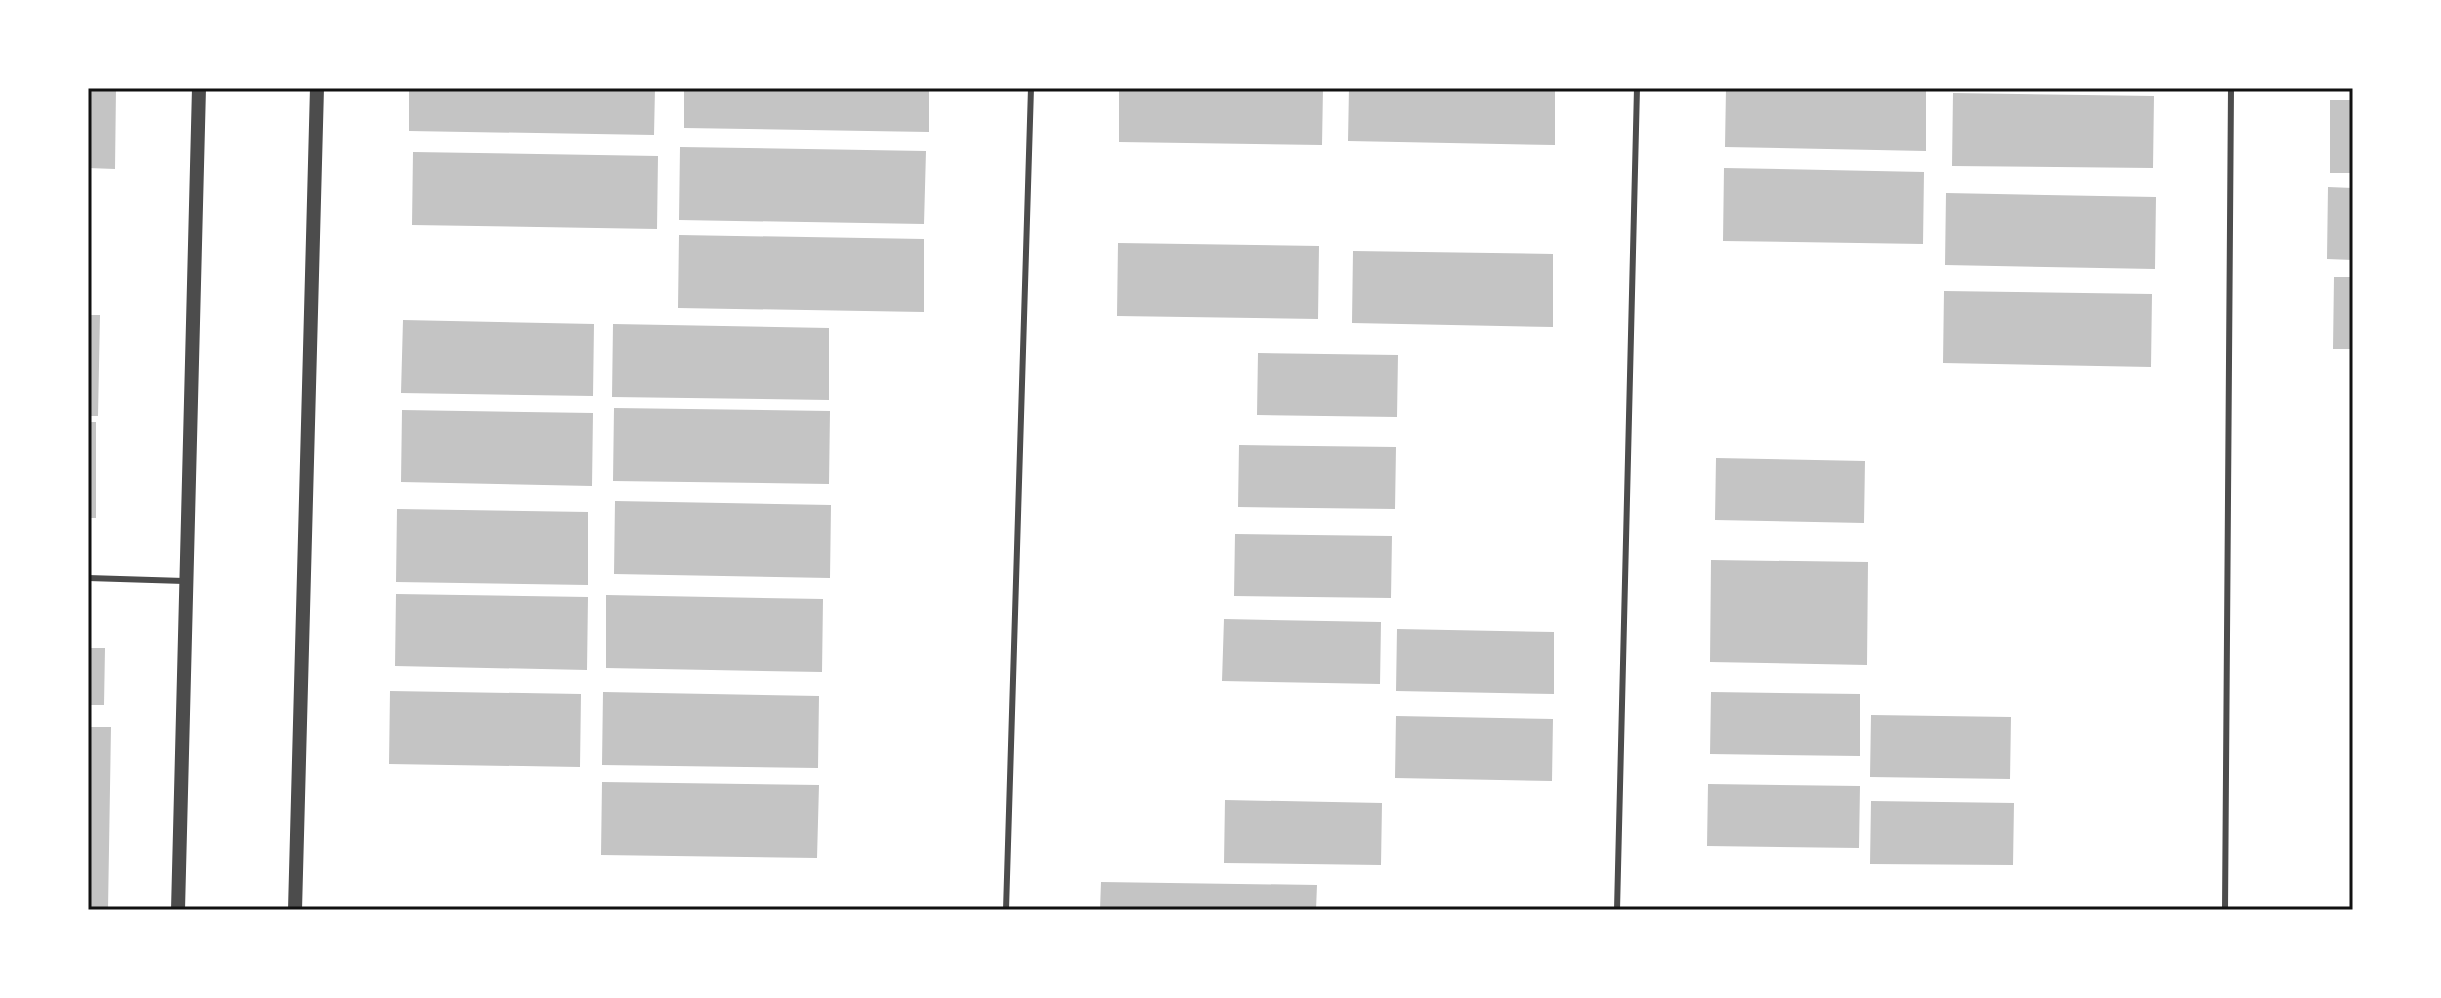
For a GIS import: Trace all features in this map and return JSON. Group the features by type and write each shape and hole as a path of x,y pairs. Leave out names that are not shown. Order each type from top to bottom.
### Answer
{"street":[{"path":"178,910 199,88"},
{"path":"295,910 317,88"}],"lane":[{"path":"1006,910 1031,88"},
{"path":"1617,910 1637,88"},
{"path":"2225,910 2231,88"},
{"path":"88,578 186,581"}],"building":[{"path":"88,88 116,88 115,169 88,168"},
{"path":"409,88 655,88 654,135 409,131"},
{"path":"684,88 929,88 929,132 684,128"},
{"path":"1119,88 1323,88 1322,145 1119,142"},
{"path":"1349,88 1555,88 1555,145 1348,141"},
{"path":"1726,88 1926,88 1926,151 1725,147"},
{"path":"1953,93 2154,96 2153,168 1952,166"},
{"path":"2330,100 2353,100 2353,173 2330,173"},
{"path":"680,147 926,151 924,224 679,220"},
{"path":"413,152 658,156 657,229 412,225"},
{"path":"1724,168 1924,172 1923,244 1723,241"},
{"path":"2328,187 2353,188 2353,260 2327,259"},
{"path":"1946,193 2156,197 2155,269 1945,265"},
{"path":"679,235 924,239 924,312 678,308"},
{"path":"1118,243 1319,246 1318,319 1117,316"},
{"path":"1353,251 1553,254 1553,327 1352,323"},
{"path":"2334,277 2353,277 2353,349 2333,349"},
{"path":"1944,291 2152,294 2151,367 1943,363"},
{"path":"88,315 100,315 98,416 88,416"},
{"path":"403,320 594,324 593,396 401,393"},
{"path":"613,324 829,328 829,400 612,397"},
{"path":"1258,353 1398,355 1397,417 1257,415"},
{"path":"614,408 830,411 829,484 613,481"},
{"path":"402,410 593,413 592,486 401,482"},
{"path":"88,422 96,422 96,518 88,518"},
{"path":"1239,445 1396,447 1395,509 1238,507"},
{"path":"1716,458 1865,461 1864,523 1715,520"},
{"path":"615,501 831,505 830,578 614,574"},
{"path":"397,509 588,512 588,585 396,582"},
{"path":"1235,534 1392,536 1391,598 1234,596"},
{"path":"1711,560 1868,562 1867,665 1710,662"},
{"path":"396,594 588,597 587,670 395,666"},
{"path":"606,595 823,599 822,672 606,668"},
{"path":"1224,619 1381,622 1380,684 1222,681"},
{"path":"1397,629 1554,632 1554,694 1396,691"},
{"path":"88,648 105,648 104,705 88,705"},
{"path":"390,691 581,694 580,767 389,764"},
{"path":"603,692 819,696 818,768 602,765"},
{"path":"1711,692 1860,694 1860,756 1710,754"},
{"path":"1871,715 2011,717 2010,779 1870,777"},
{"path":"1396,716 1553,719 1552,781 1395,778"},
{"path":"88,727 111,727 108,910 88,910"},
{"path":"602,782 819,785 817,858 601,855"},
{"path":"1708,784 1860,786 1859,848 1707,846"},
{"path":"1225,800 1382,803 1381,865 1224,863"},
{"path":"1871,801 2014,803 2013,865 1870,864"},
{"path":"1101,882 1317,885 1316,910 1100,910"}]}
